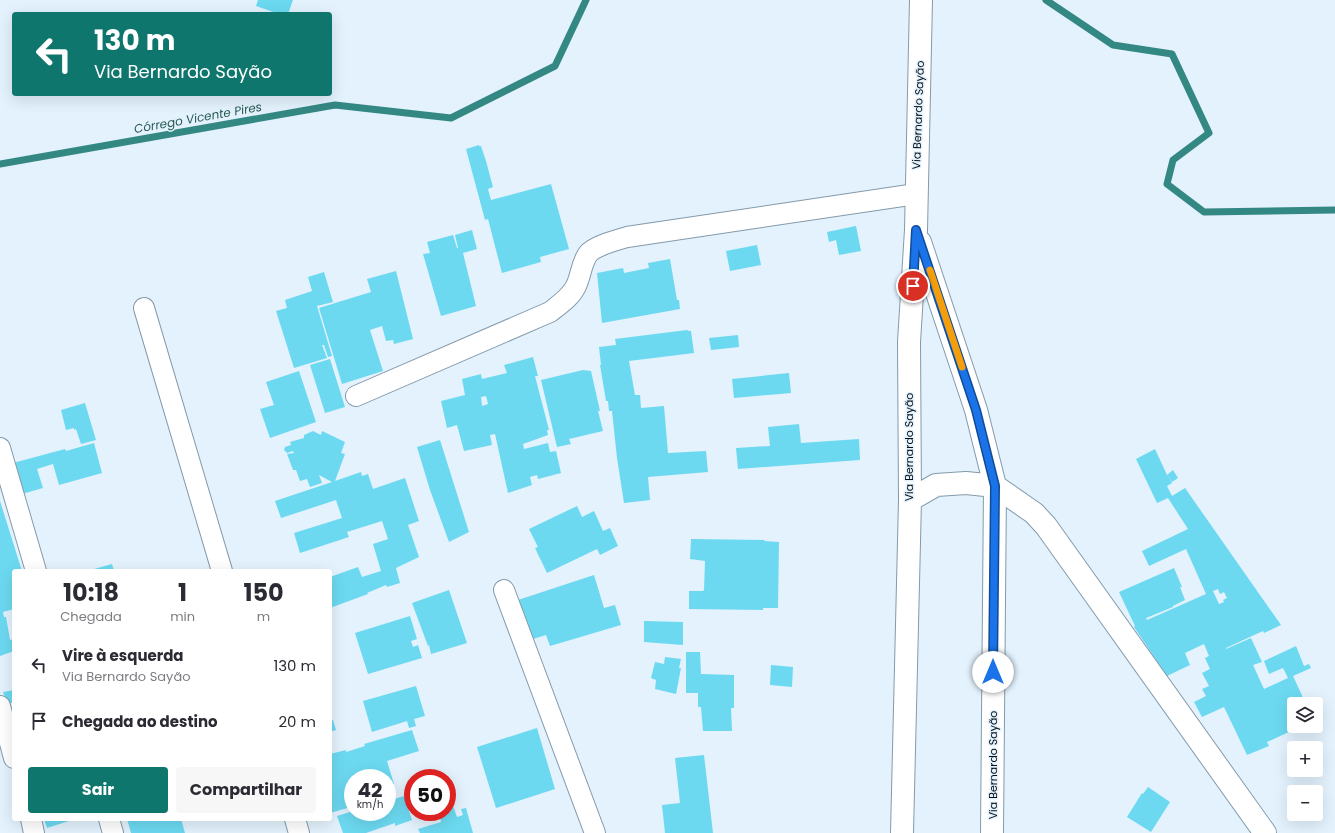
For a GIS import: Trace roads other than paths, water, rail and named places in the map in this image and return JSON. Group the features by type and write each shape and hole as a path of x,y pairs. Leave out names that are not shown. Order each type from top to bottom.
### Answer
{"main road":[{"name":"Via Bernardo Sayão","path":"902,833 910,500 909,342 916,230 922,0"},
{"name":"Via Bernardo Sayão","path":"916,230 976,410 995,486 992,833"},
{"path":"910,500 936,486 966,483 995,486 1034,513 1046,526 1265,833"}],"street":[{"path":"356,396 550,312 567,298 576,286 588,253 603,245 627,237 916,194"},
{"path":"144,308 221,569"},
{"path":"0,448 35,569"},
{"path":"504,590 595,833"},
{"path":"0,706 12,751"},
{"path":"31,821 34,833"},
{"path":"110,821 113,833"},
{"path":"296,821 299,833"}],"waterway":[{"name":"Córrego Vicente Pires","path":"0,164 335,105 451,118 555,66 586,0"},
{"name":"Córrego Vicente Pires","path":"1046,0 1113,45 1172,54 1209,133 1173,160 1167,184 1204,212 1335,210"}]}
